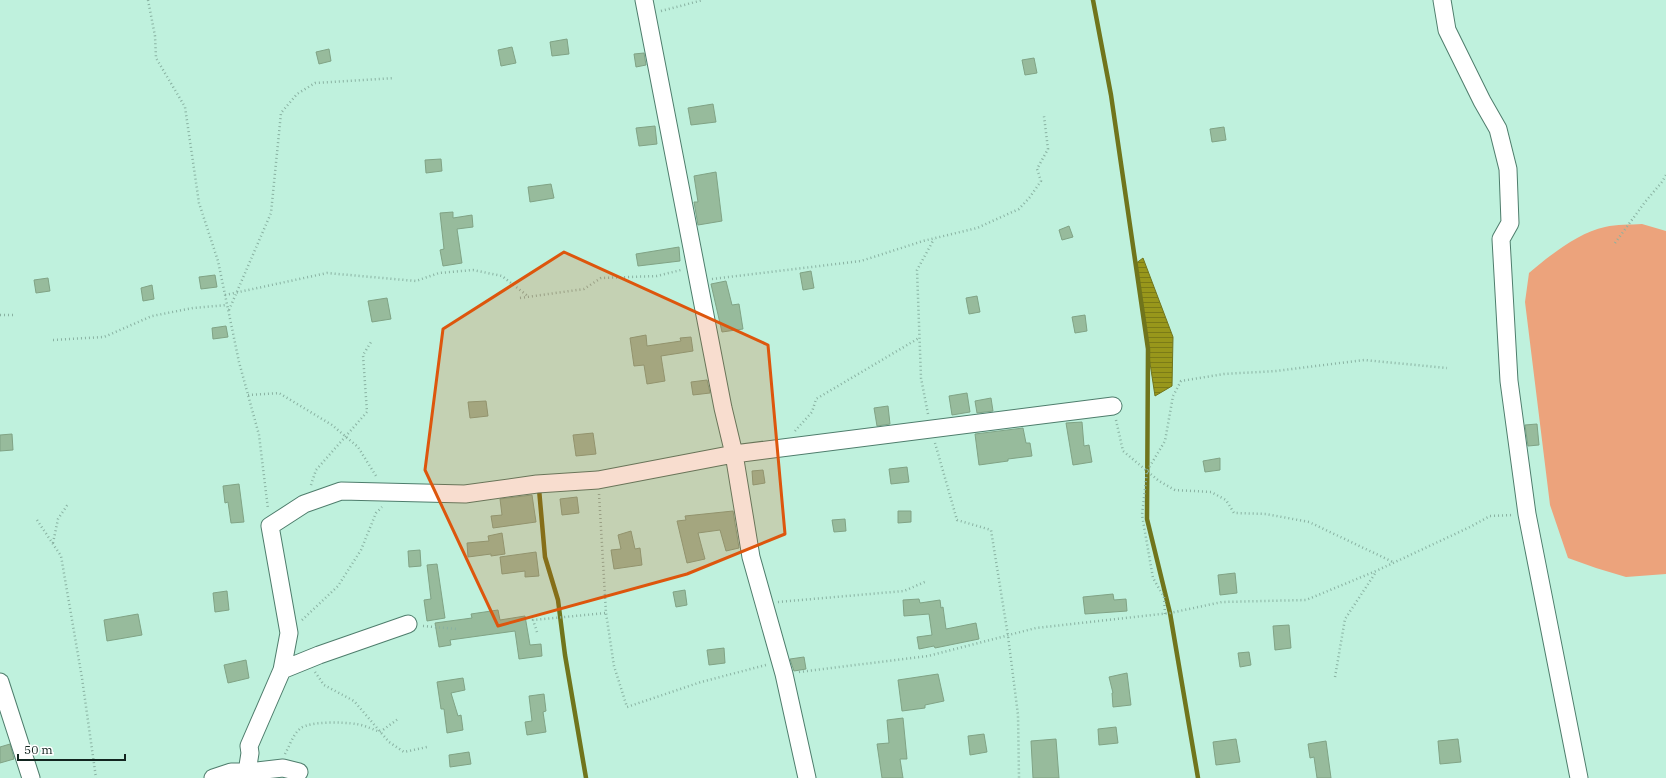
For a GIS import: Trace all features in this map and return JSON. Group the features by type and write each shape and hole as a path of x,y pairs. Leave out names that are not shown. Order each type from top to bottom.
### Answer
{"street":[{"path":"1442,0 1447,30 1482,101 1498,129 1508,169 1510,223 1501,239 1510,381 1527,514 1580,778"},
{"path":"645,7 734,454 751,557 782,668 807,778"},
{"path":"247,775 250,753 248,746 282,670 289,633 270,526 304,504 341,491 464,494 537,484 598,480 734,454 1113,406"},
{"path":"282,670 408,624"},
{"path":"0,682 31,778"},
{"path":"213,778 231,772 247,775 283,768 299,772"}],"path":[{"path":"148,0 155,36 156,58 185,107 199,203 218,261 248,395 259,435 270,526"},
{"path":"645,7 704,0"},
{"path":"229,311 271,213 281,113 297,94 315,83 394,78"},
{"path":"520,298 584,289 601,278 697,274 861,261 977,228 1019,209 1041,182 1037,169 1048,149 1044,116"},
{"path":"1614,243 1666,175"},
{"path":"934,239 917,270 921,378 932,430 957,520 991,530 1008,636 1018,715 1019,778"},
{"path":"225,295 237,291 327,272 416,282 439,273 473,270 502,276 529,297"},
{"path":"53,340 104,337 152,316 193,308 227,305"},
{"path":"0,315 14,315"},
{"path":"783,448 792,433 812,412 816,399 919,338"},
{"path":"304,504 316,470 367,412 363,355 371,342"},
{"path":"1165,614 1164,597 1153,578 1142,515 1147,471 1165,441 1173,396 1180,381 1224,374 1276,371 1364,360 1447,368"},
{"path":"248,395 279,393 332,425 358,447 390,492 376,513 361,550 338,586 289,633"},
{"path":"1113,406 1123,451 1159,481 1175,490 1211,492 1226,500 1234,513 1266,514 1309,522 1394,562"},
{"path":"598,480 606,613 614,666 627,707 701,682 782,668 928,656 1036,628 1165,614 1222,602 1306,600 1376,571 1470,527 1490,516 1527,514"},
{"path":"53,544 58,519 68,504"},
{"path":"37,520 61,556 82,678 96,778"},
{"path":"1335,677 1345,619 1376,571"},
{"path":"764,603 904,591 926,581"},
{"path":"537,632 533,620 606,613"},
{"path":"408,624 457,629"},
{"path":"306,660 324,685 354,701 389,742 404,752 427,747"},
{"path":"380,732 398,720"},
{"path":"280,757 286,754 291,739 302,728 309,725 337,722 358,724 380,732"}],"highlighted area":[{"path":"564,252 768,345 785,534 687,574 498,626 425,470 443,329"}],"shaded area":[{"path":"1642,224 1666,231 1666,574 1626,577 1568,558 1550,505 1525,302 1529,273 1575,239 1605,227 1614,225"},
{"path":"1143,258 1173,337 1172,386 1155,396 1135,264"}],"building":[{"path":"567,39 569,54 552,56 550,42"},
{"path":"512,47 516,63 501,66 498,50"},
{"path":"329,49 331,61 319,64 316,52"},
{"path":"644,53 646,65 636,67 634,54"},
{"path":"1034,58 1037,73 1025,75 1022,60"},
{"path":"713,104 716,122 691,125 688,108"},
{"path":"655,126 657,144 639,146 636,128"},
{"path":"1224,127 1226,140 1212,142 1210,129"},
{"path":"441,159 442,171 426,173 425,160"},
{"path":"716,172 722,221 698,225 694,202 698,202 694,176"},
{"path":"551,184 554,198 530,202 528,187"},
{"path":"453,212 453,218 472,215 473,227 457,229 462,263 443,266 440,250 444,249 440,213"},
{"path":"1069,226 1073,237 1062,240 1059,230"},
{"path":"679,247 680,261 638,266 636,254"},
{"path":"811,271 814,288 803,290 800,273"},
{"path":"215,275 217,287 201,289 199,277"},
{"path":"48,278 50,291 36,293 34,280"},
{"path":"726,281 732,305 739,304 743,329 722,332 711,284"},
{"path":"152,285 154,299 143,301 141,288"},
{"path":"977,296 980,312 969,314 966,298"},
{"path":"387,298 391,319 372,322 368,301"},
{"path":"1085,315 1087,331 1075,333 1072,317"},
{"path":"226,326 228,337 213,339 212,328"},
{"path":"646,335 647,346 681,341 680,338 691,337 693,351 661,356 665,381 647,384 644,365 634,366 630,338"},
{"path":"707,380 710,393 693,395 691,382"},
{"path":"967,393 970,412 952,415 949,396"},
{"path":"991,398 993,411 977,413 975,401"},
{"path":"486,401 488,416 470,418 468,402"},
{"path":"888,406 890,424 877,426 874,408"},
{"path":"1082,422 1084,446 1089,445 1092,462 1073,465 1066,423"},
{"path":"1537,424 1539,445 1528,446 1525,425"},
{"path":"1023,428 1026,443 1030,443 1032,456 979,465 975,434"},
{"path":"593,433 596,454 576,456 573,435"},
{"path":"12,434 13,450 0,451 0,435"},
{"path":"1220,458 1220,470 1205,472 1203,461"},
{"path":"907,467 909,482 891,484 889,469"},
{"path":"763,470 765,483 753,485 752,471"},
{"path":"239,484 244,522 231,523 228,502 225,503 223,486"},
{"path":"532,495 536,522 493,528 491,516 502,515 500,499"},
{"path":"577,497 579,513 562,515 560,499"},
{"path":"733,511 739,548 726,551 720,530 698,533 705,559 687,563 677,521 686,520 685,516"},
{"path":"898,511 911,511 911,522 898,523"},
{"path":"845,519 846,531 834,532 832,520"},
{"path":"631,531 635,549 640,548 642,565 614,569 611,550 621,549 618,535"},
{"path":"502,533 505,554 468,557 467,543 489,541 488,536"},
{"path":"420,550 421,566 409,567 408,551"},
{"path":"536,552 539,576 525,577 525,571 502,574 500,557"},
{"path":"437,564 445,618 427,621 424,600 431,599 427,565"},
{"path":"1235,573 1237,593 1220,595 1218,575"},
{"path":"685,590 687,605 676,607 673,592"},
{"path":"227,591 229,610 215,612 213,593"},
{"path":"1113,594 1114,600 1126,599 1127,611 1085,614 1083,597"},
{"path":"919,599 920,603 940,600 941,608 943,607 946,629 976,623 979,639 935,648 934,646 919,649 917,637 932,635 929,614 904,616 903,600"},
{"path":"498,610 500,620 525,616 530,645 541,644 542,656 519,659 515,631 450,640 451,645 439,647 435,623 472,618 471,614"},
{"path":"138,614 142,635 107,641 104,620"},
{"path":"1289,625 1291,648 1275,650 1273,626"},
{"path":"724,648 725,663 709,665 707,650"},
{"path":"1249,652 1251,665 1240,667 1238,653"},
{"path":"804,657 806,669 794,671 790,659"},
{"path":"246,660 249,678 228,683 224,665"},
{"path":"1127,673 1131,705 1113,707 1113,693 1109,677"},
{"path":"938,674 944,701 925,705 925,708 902,711 898,680"},
{"path":"463,678 465,690 451,693 458,716 461,715 463,730 447,733 444,709 441,709 437,682"},
{"path":"544,694 546,711 543,712 546,732 527,735 525,722 532,721 529,696"},
{"path":"903,718 907,759 900,759 903,778 882,778 877,744 889,743 887,720"},
{"path":"1116,727 1118,743 1099,745 1098,729"},
{"path":"984,734 987,752 970,755 968,736"},
{"path":"1056,739 1059,778 1033,778 1031,741"},
{"path":"1236,739 1240,762 1216,765 1213,742"},
{"path":"1458,739 1461,762 1440,764 1438,741"},
{"path":"1326,741 1331,778 1317,778 1314,757 1310,758 1308,744"},
{"path":"10,744 14,759 0,763 0,747"},
{"path":"469,752 471,764 450,767 449,755"}],"waterway":[{"path":"1093,0 1111,95 1148,349 1147,519 1170,613 1198,778"},
{"path":"539,489 545,557 558,600 565,655 586,778"}]}
